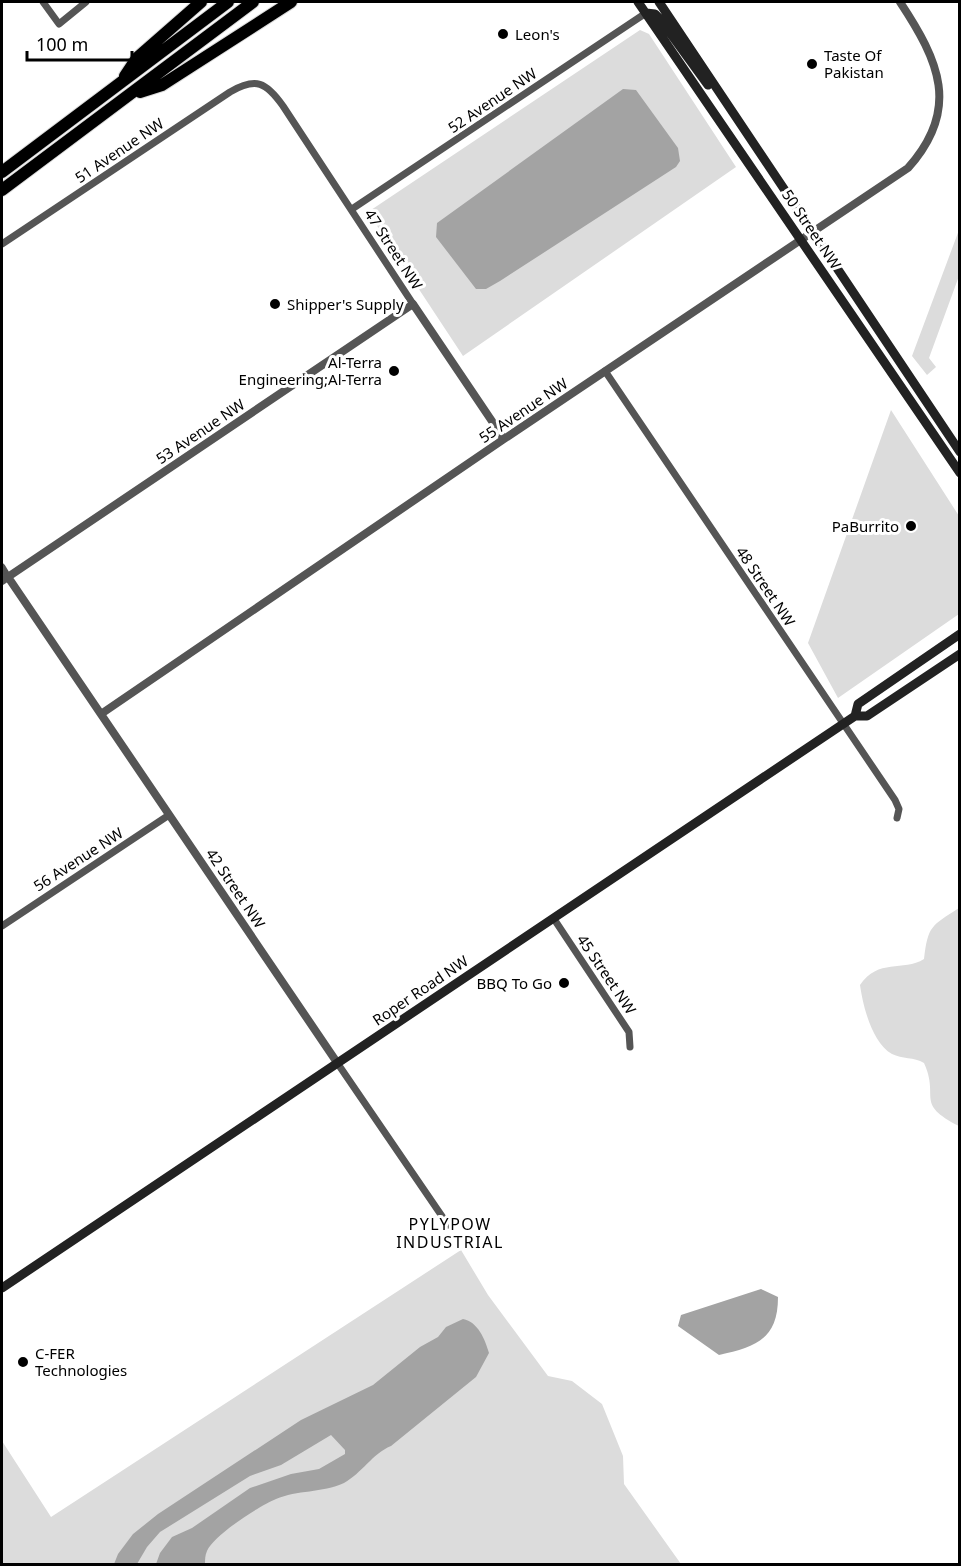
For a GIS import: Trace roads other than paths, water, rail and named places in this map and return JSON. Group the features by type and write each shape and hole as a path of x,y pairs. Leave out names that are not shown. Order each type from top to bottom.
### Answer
{"highway":[{"path":"120,84 136,58 201,2"},
{"path":"2,172 228,2"},
{"path":"2,190 254,2"},
{"path":"130,95 162,85 291,2"}],"main road":[{"name":"50 Street NW","path":"638,2 960,473"},
{"name":"50 Street NW","path":"657,2 960,452"},
{"path":"646,13 655,14 660,19 698,74 729,109"},
{"name":"Roper Road NW","path":"855,716 858,704 960,634"},
{"name":"Roper Road NW","path":"2,1288 843,723 855,716 867,716 960,654"}],"street":[{"path":"43,2 59,24 86,2"},
{"name":"55 Avenue NW","path":"101,714 504,439 908,168 931,142 943,115 945,102 940,69 925,39 900,2"},
{"name":"52 Avenue NW","path":"352,209 646,13"},
{"name":"47 Street NW","path":"254,83 273,91 504,439"},
{"name":"51 Avenue NW","path":"2,244 230,92 254,83"},
{"name":"53 Avenue NW","path":"5,579 413,304"},
{"name":"48 Street NW","path":"605,371 895,800 899,809 897,818"},
{"name":"42 Street NW","path":"2,567 5,579 101,714 448,1225"},
{"name":"56 Avenue NW","path":"2,926 169,815"},
{"name":"45 Street NW","path":"554,919 629,1032 630,1047"}],"place":[{"name":"Leon's","path":"503,34"},
{"name":"Taste Of Pakistan","path":"812,64"},
{"name":"Shipper's Supply","path":"275,304"},
{"name":"Al-Terra Engineering;Al-Terra","path":"394,371"},
{"name":"PaBurrito","path":"911,526"},
{"name":"BBQ To Go","path":"564,983"},
{"name":"C-FER Technologies","path":"23,1362"}],"district":[{"name":"PYLYPOW INDUSTRIAL","path":"450,1233"}]}
